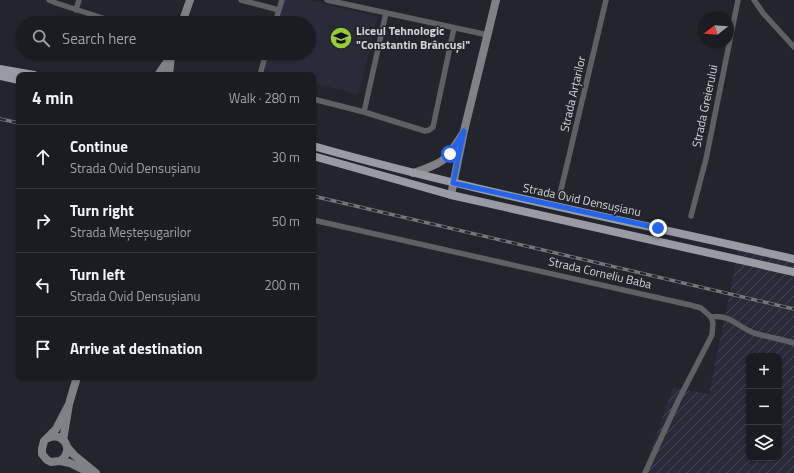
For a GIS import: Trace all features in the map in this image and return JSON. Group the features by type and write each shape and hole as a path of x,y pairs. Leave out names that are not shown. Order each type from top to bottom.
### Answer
{"main road":[{"path":"184,16 190,0"},
{"path":"451,195 464,131 496,0"},
{"path":"160,72 167,60"},
{"path":"169,72 171,60"},
{"path":"155,72 162,67"},
{"path":"0,69 17,72"},
{"path":"0,76 16,79"},
{"path":"413,173 434,166 443,161 450,154 464,131"},
{"name":"Strada Ovid Densușianu","path":"316,147 453,183 794,259"},
{"name":"Strada Ovid Densușianu","path":"316,157 451,195 794,272"},
{"path":"60,461 66,455 65,443 69,404 76,380"},
{"path":"69,404 56,429 42,445 42,454 51,462 60,461 90,473"},
{"path":"48,438 56,436 65,443 74,455 96,473"}],"street":[{"path":"49,0 95,16"},
{"path":"76,10 79,0"},
{"path":"241,0 279,10"},
{"path":"277,16 282,0"},
{"path":"328,0 488,35"},
{"name":"Strada Arțarilor","path":"560,194 606,0"},
{"name":"Strada Greierului","path":"691,216 706,159 738,0"},
{"path":"754,0 763,13 794,47"},
{"path":"364,112 386,13"},
{"path":"316,100 425,130 431,129 433,127 454,28"},
{"path":"261,72 264,60"},
{"name":"Strada Corneliu Baba","path":"316,221 690,305 701,308 711,317"},
{"path":"645,473 679,399 712,335 713,323 711,317 719,316 731,320 753,332 794,343"}],"shaded area":[{"name":"Liceul Tehnologic \"Constantin Brâncuși\"","path":"284,0 309,0 378,17 358,94 316,84 316,72 264,72 267,60 316,60 316,16 279,16"},
{"path":"740,243 794,257 794,473 643,473 673,388 709,394"}],"railway":[{"path":"0,119 16,122"},
{"path":"316,197 794,309"}],"place":[{"name":"Liceul Tehnologic \"Constantin Brâncuși\"","path":"341,38"}],"route":[{"path":"450,154 464,131 453,183 658,228"}]}
